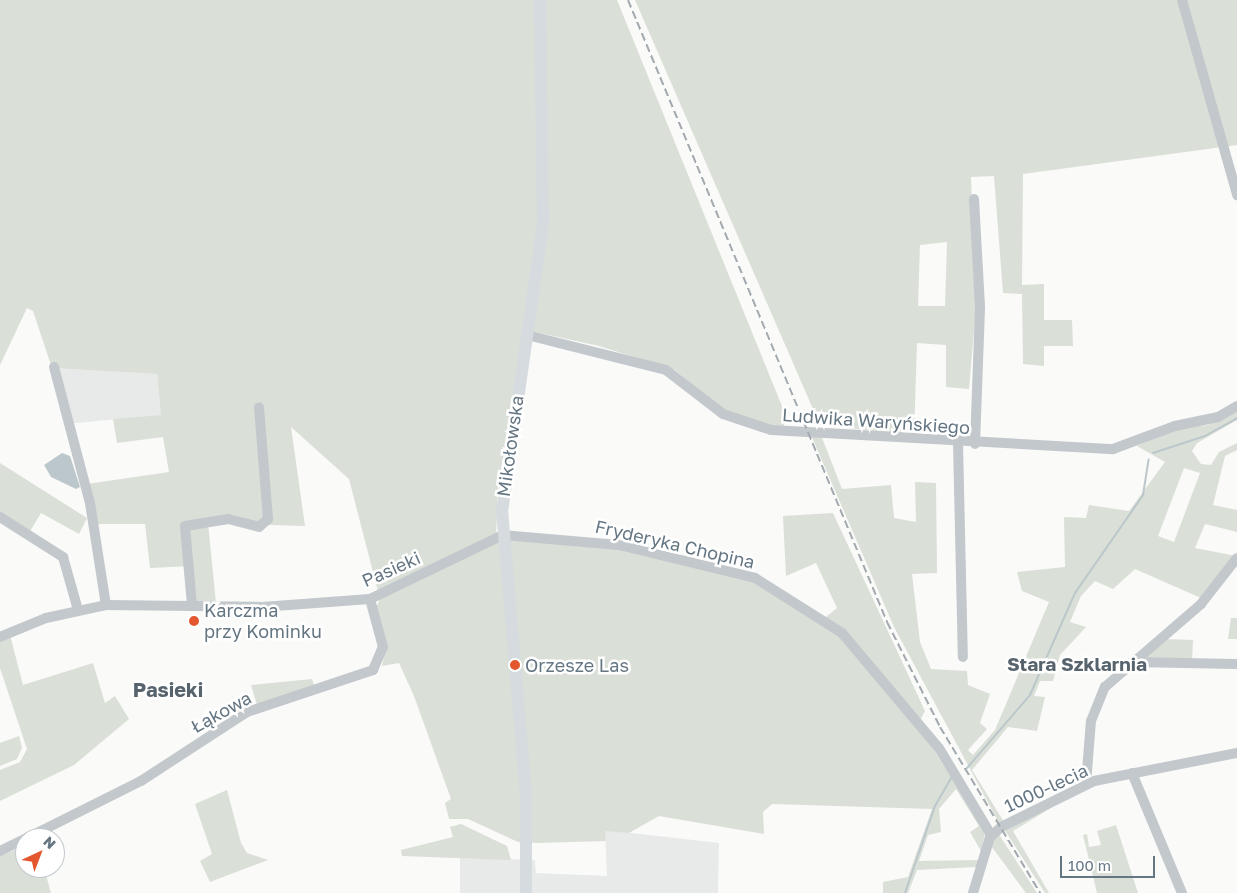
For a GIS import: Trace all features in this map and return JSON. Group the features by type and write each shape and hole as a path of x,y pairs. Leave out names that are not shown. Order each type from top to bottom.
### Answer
{"main road":[{"name":"Mikołowska","path":"526,893 526,795 503,535 504,479 543,223 540,0"}],"street":[{"path":"1182,0 1237,195"},
{"path":"974,199 980,308 975,444"},
{"name":"Ludwika Waryńskiego","path":"527,335 666,370 723,414 754,427 958,443 1113,450 1174,426 1202,423 1237,406"},
{"path":"54,367 90,503 106,605"},
{"path":"192,605 185,526 228,519 260,527 268,519 259,407"},
{"path":"958,443 963,657"},
{"path":"0,518 63,557 78,610"},
{"name":"Pasieki","path":"0,637 78,610 106,605 262,607 370,599 503,535"},
{"name":"Fryderyka Chopina","path":"503,535 580,539 656,552 743,574 783,592 842,633 873,664 938,748 991,835"},
{"path":"1086,784 1086,740 1098,702 1132,662 1201,604 1237,558"},
{"name":"Łąkowa","path":"48,828 141,781 247,712 373,670 383,647 370,599"},
{"path":"1132,662 1237,664"},
{"name":"1000-lecia","path":"991,835 1086,784 1132,773 1237,753"},
{"path":"1132,773 1182,893"},
{"path":"973,893 991,835"},
{"name":"Łąkowa","path":"0,851 15,844"}],"shaded area":[{"path":"0,0 617,0 786,416 783,428 729,415 675,370 599,346 526,330 498,487 496,540 525,537 618,548 742,576 821,621 837,608 816,563 786,576 783,516 833,513 925,711 918,724 985,833 981,851 970,832 979,826 956,789 939,809 941,832 928,835 919,861 979,860 976,867 917,870 908,893 883,893 883,882 908,877 932,809 772,804 763,812 764,834 659,816 629,833 605,831 606,841 537,843 518,842 468,819 449,819 445,803 451,799 414,696 399,663 382,666 386,646 376,608 380,599 349,479 291,427 305,526 208,523 216,603 195,603 191,566 150,568 145,524 98,524 87,484 169,472 163,437 117,443 113,419 161,415 157,374 52,368 33,311 27,308 0,365"},
{"path":"635,0 1237,0 1237,145 1023,174 1022,285 1044,284 1044,320 1072,320 1073,346 1044,346 1044,366 1023,364 1022,294 1003,293 994,176 971,177 976,308 969,389 946,387 946,345 917,343 914,435 820,425","holes":["947,242 945,306 918,306 920,245"]},
{"path":"52,368 157,374 161,415 66,424"},
{"path":"1237,409 1237,420 1197,443 1192,451 1201,464 1211,465 1219,452 1237,443 1237,450 1225,456 1213,505 1237,510 1237,532 1205,524 1195,548 1236,556 1201,598 1135,569 1113,589 1095,581 1081,596 1070,622 1086,627 1060,655 1053,681 1040,681 1034,696 1045,697 1037,731 1008,727 972,770 1004,822 1000,825 894,627 811,435 821,435 842,489 891,485 894,518 916,522 915,482 936,483 937,573 912,574 920,642 931,669 967,671 968,685 990,694 980,723 987,729 968,750 973,755 995,730 1049,602 1022,591 1017,572 1065,567 1064,517 1086,518 1089,505 1129,511 1165,462 1137,446 1180,428 1208,425","holes":["1184,468 1200,473 1174,542 1158,536"]},
{"path":"62,453 70,456 80,487 76,489 51,477 44,465"},
{"path":"0,463 87,518 79,534 41,513 29,533 0,514"},
{"path":"1231,618 1237,618 1237,639 1228,639"},
{"path":"10,635 23,685 93,663 105,703 115,696 129,719 74,765 0,801 0,770 20,762 27,749 0,668 0,640"},
{"path":"1164,639 1193,640 1192,661 1143,661"},
{"path":"312,679 314,685 257,705 251,685"},
{"path":"19,736 22,748 17,759 0,766 0,743"},
{"path":"227,790 241,843 247,853 268,860 210,882 200,861 212,854 195,804"},
{"path":"1072,795 1013,831 1049,893 1045,893 1004,829"},
{"path":"461,824 507,846 511,860 402,856 401,850 453,837 450,827"},
{"path":"1116,825 1138,893 1097,893 1083,835 1087,834 1089,847 1101,845 1097,831"},
{"path":"605,830 719,843 718,893 460,893 460,858 535,860 536,873 607,876"},
{"path":"998,833 1037,893 1026,893 991,846"},
{"path":"15,850 15,878 47,878 51,893 0,893 0,856"}],"waterway":[{"path":"1153,453 1205,436 1237,418"},
{"path":"967,768 1030,695 1075,593 1143,495 1149,459"},
{"path":"905,893 935,806 952,777"}],"railway":[{"path":"628,0 887,622 940,727 1040,893"}],"place":[{"name":"Karczma przy Kominku","path":"194,621"},
{"name":"Orzesze Las","path":"515,665"}],"district":[{"name":"Stara Szklarnia","path":"1077,664"},
{"name":"Pasieki","path":"168,689"}]}
